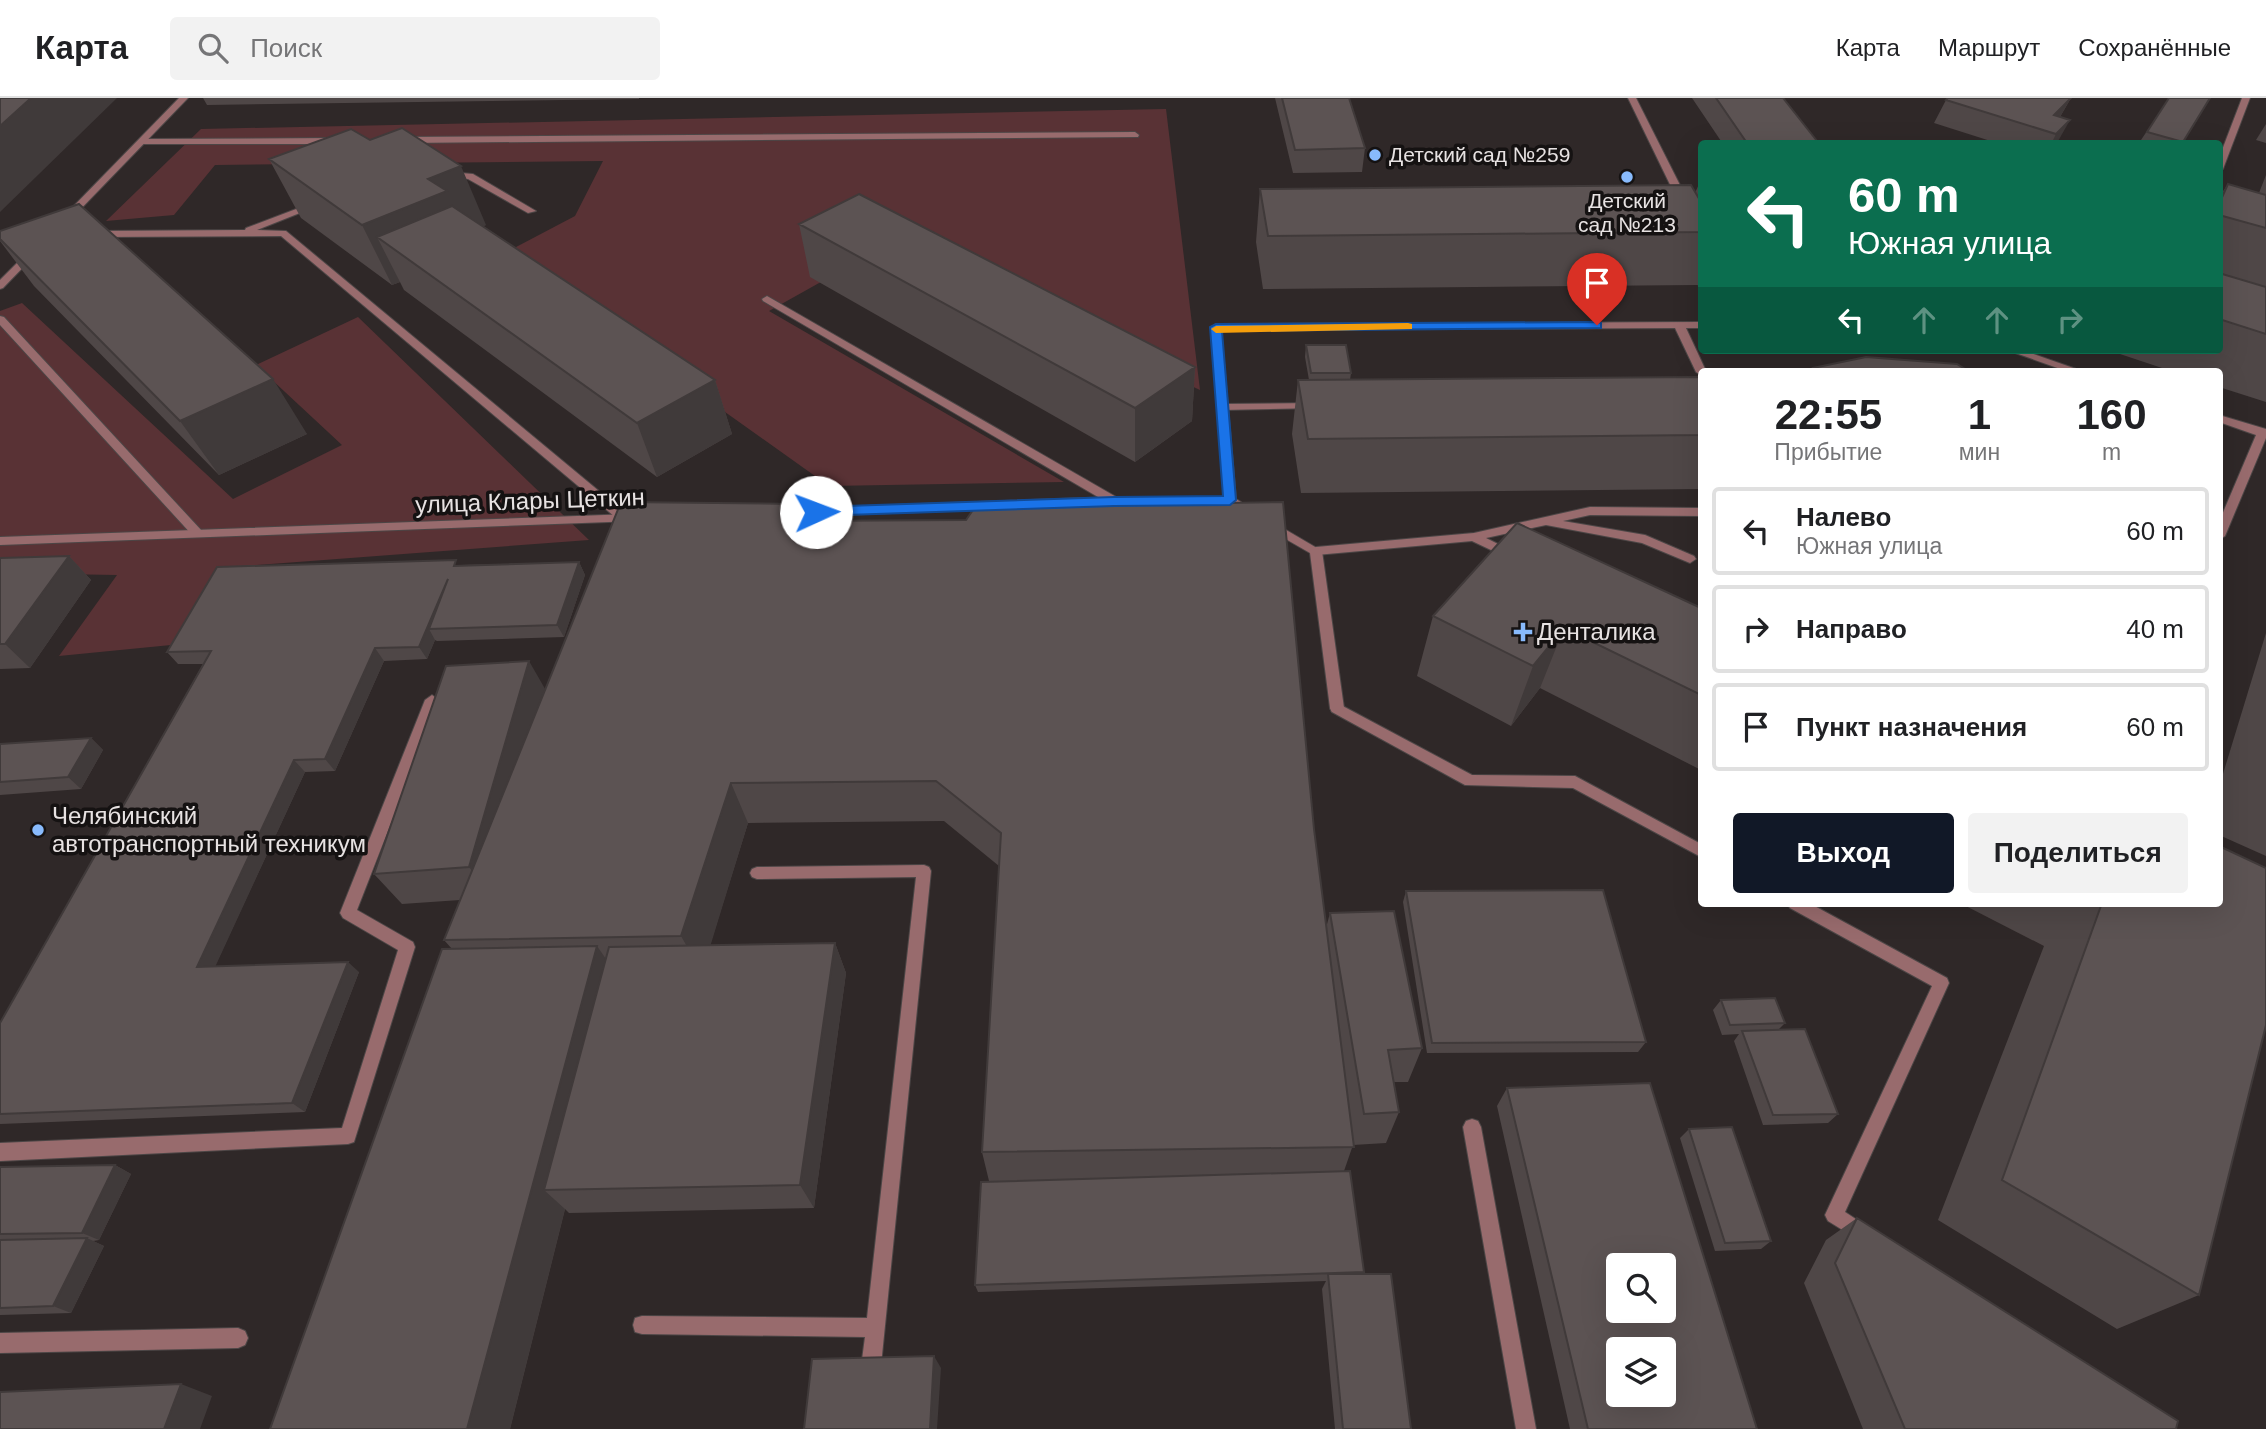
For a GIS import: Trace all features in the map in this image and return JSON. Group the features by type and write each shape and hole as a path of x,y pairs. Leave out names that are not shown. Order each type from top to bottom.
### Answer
{"street":[{"path":"60,225 184,98"},
{"path":"1632,98 1687,210"},
{"path":"2223,158 2246,98"},
{"path":"392,140 1135,135"},
{"path":"141,142 350,141"},
{"path":"432,175 470,176 531,211"},
{"path":"241,233 330,199"},
{"path":"79,234 283,233 625,519"},
{"path":"0,286 43,243"},
{"path":"767,299 1114,501"},
{"path":"0,319 198,534"},
{"path":"1679,325 1699,368"},
{"path":"1230,500 1216,327 1698,325"},
{"path":"2020,354 2042,366"},
{"path":"1222,407 1331,405"},
{"path":"2223,419 2264,433 2223,527"},
{"path":"765,514 1114,501 1230,500 1316,551 1474,537 1590,511 1698,512"},
{"name":"улица Клары Цеткин","path":"0,541 644,518"},
{"path":"1543,522 1645,539 1690,559"},
{"path":"1474,537 1524,561"},
{"path":"1316,551 1337,708 1470,781 1575,782 1698,849"},
{"path":"0,1152 348,1136 407,947 348,913 432,700"},
{"path":"757,873 923,870 869,1391"},
{"path":"1803,907 1941,983 1834,1215 1880,1245"},
{"path":"1472,1127 1527,1428"},
{"path":"642,1325 875,1328"},
{"path":"0,1343 238,1338"}],"shaded area":[{"path":"1166,109 1200,390 887,245 769,311 1064,482 829,486 503,254 575,216 603,161 215,165 174,215 106,221 201,129"},
{"path":"22,303 233,499 342,445 256,365 358,317 589,540 229,567 171,645 59,656 117,575 0,573 0,311"}],"building":[{"path":"0,98 31,98 0,126"},
{"path":"1282,98 1349,98 1365,148 1295,150"},
{"path":"1716,98 1783,98 1816,140 1745,140"},
{"path":"2071,98 2054,115 2070,120 2056,134 1946,100"},
{"path":"2169,98 2210,98 2184,140 2147,132"},
{"path":"402,128 461,166 428,179 447,191 362,225 269,159 351,129 370,140"},
{"path":"2228,184 2266,195 2266,228 2223,216 2223,195"},
{"path":"1691,185 1698,197 1698,232 1268,236 1260,189"},
{"path":"859,194 1195,367 1135,408 799,224"},
{"path":"79,204 273,379 180,421 0,239 0,231"},
{"path":"452,206 715,380 637,423 377,237"},
{"path":"2223,274 2266,287 2266,334 2223,320"},
{"path":"1306,345 1346,345 1351,373 1311,373"},
{"path":"1866,357 1957,364 1963,368 1813,368"},
{"path":"1698,377 1698,435 1308,439 1298,380"},
{"path":"621,502 798,504 793,521 966,520 975,507 1283,502 1314,829 1354,1147 982,1152 1001,833 936,781 731,783 681,936 444,940"},
{"path":"1517,523 1698,607 1698,694 1564,628 1533,666 1433,616"},
{"path":"69,556 5,644 0,644 0,558"},
{"path":"456,560 454,566 579,562 557,625 429,629 448,579 419,647 375,648 325,759 294,760 197,967 348,962 292,1103 0,1114 0,1023 211,651 167,652 217,567"},
{"path":"529,661 469,867 374,874 446,666"},
{"path":"91,738 68,777 0,782 0,744"},
{"path":"2223,848 2266,868 2266,1025 2199,1295 2002,1180 2101,907 2223,907"},
{"path":"1603,890 1646,1042 1432,1043 1406,891"},
{"path":"1394,911 1422,1048 1388,1050 1399,1112 1364,1114 1330,913"},
{"path":"835,943 800,1185 544,1190 609,947"},
{"path":"597,946 467,1429 270,1429 442,949"},
{"path":"1775,998 1785,1023 1730,1025 1721,1000"},
{"path":"1805,1029 1838,1114 1773,1115 1742,1031"},
{"path":"1650,1083 1757,1429 1588,1429 1507,1088"},
{"path":"1732,1127 1771,1241 1725,1243 1689,1129"},
{"path":"115,1165 82,1233 0,1234 0,1167"},
{"path":"1350,1171 1364,1272 975,1285 981,1182"},
{"path":"1857,1218 2178,1421 2176,1429 1905,1429 1835,1263"},
{"path":"87,1238 53,1306 0,1308 0,1240"},
{"path":"1328,1274 1391,1274 1411,1429 1343,1429"},
{"path":"934,1356 930,1429 804,1429 812,1359"},
{"path":"181,1384 164,1429 0,1429 0,1392"}],"slow traffic":[{"path":"1216,329 1408,326"}],"place":[{"name":"Детский сад №259","path":"1375,155"},
{"name":"Детский сад №213","path":"1627,177"},
{"name":"Денталика","path":"1523,632"},
{"name":"Челябинский автотранспортный техникум","path":"38,830"}],"route":[{"path":"816,512 1114,501 1230,500 1216,327 1597,325"}]}
